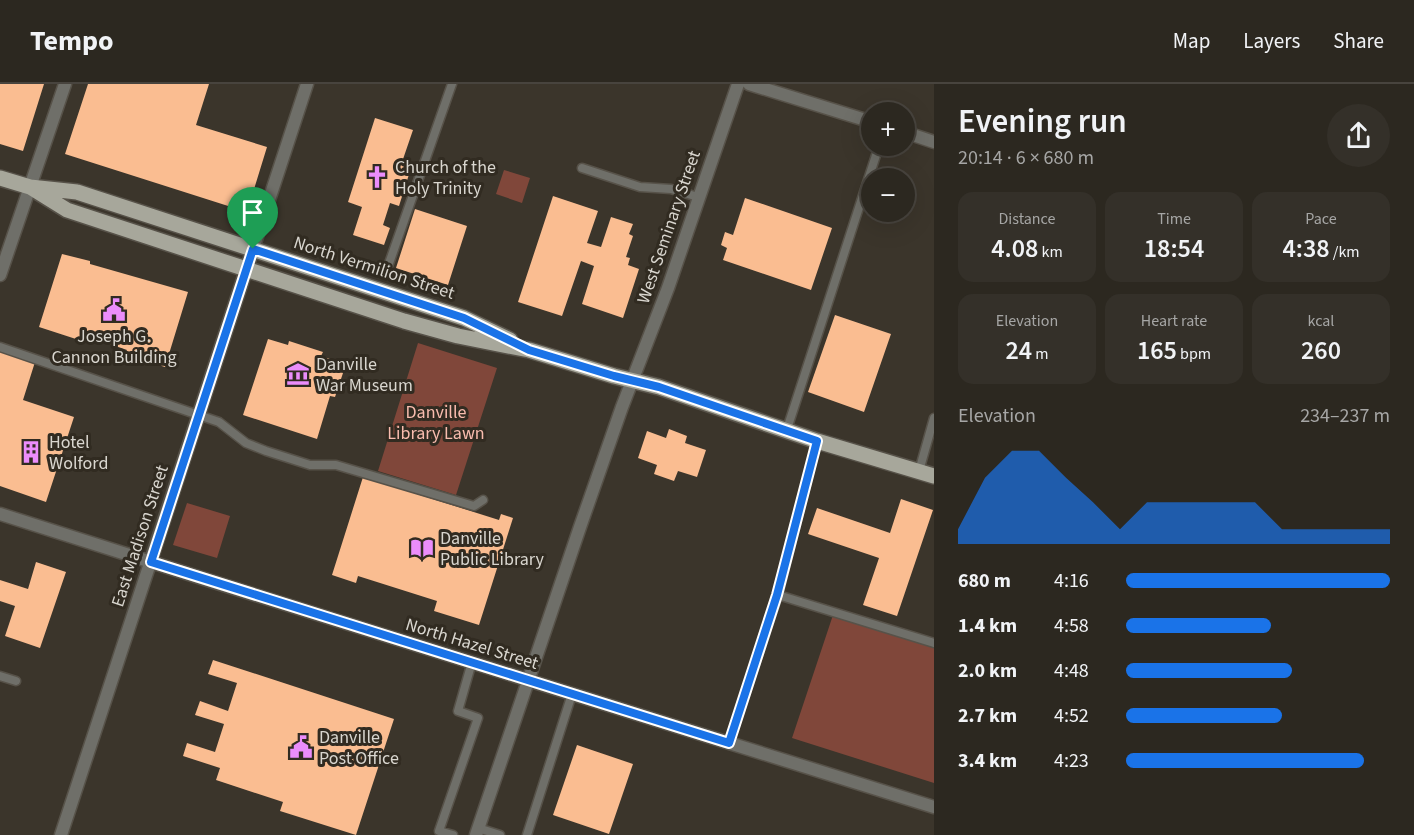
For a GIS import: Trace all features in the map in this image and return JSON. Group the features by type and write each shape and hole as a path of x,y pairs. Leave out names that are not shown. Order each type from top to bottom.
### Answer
{"main road":[{"name":"North Vermilion Street","path":"0,178 30,187 77,192 253,249 464,318 529,350"},
{"name":"North Vermilion Street","path":"30,187 67,210 404,321 458,336 529,350 659,387 817,441 927,474"}],"street":[{"path":"0,276 65,84"},
{"name":"West Seminary Street","path":"477,832 618,418 668,288 738,84"},
{"path":"749,84 861,119"},
{"name":"East Madison Street","path":"61,835 247,269 304,85"},
{"path":"915,136 934,142"},
{"name":"North Hazel Street","path":"0,514 934,807"}],"lane":[{"path":"386,272 452,84"},
{"path":"787,429 876,156"},
{"path":"582,168 640,187 671,189 698,197"},
{"path":"0,347 219,422 246,443 310,465 336,465 474,506 483,500"},
{"path":"927,474 934,418"},
{"path":"729,743 777,595 817,441"},
{"path":"777,595 934,644"},
{"path":"453,835 439,831 478,718 458,711 472,663"},
{"path":"0,676 16,681"},
{"path":"526,835 572,694"},
{"path":"477,832 500,835"}],"green space":[{"path":"504,170 530,178 522,203 496,194"},
{"name":"Danville Library Lawn","path":"418,343 497,368 456,495 378,471"},
{"path":"187,503 230,516 217,558 173,545"},
{"path":"834,612 934,643 934,783 792,738"}],"building":[{"path":"0,84 44,84 23,151 0,144"},
{"path":"88,84 209,84 196,125 267,147 247,212 65,154"},
{"path":"375,118 413,130 401,165 411,168 399,206 390,203 383,225 390,228 384,245 353,235 362,207 348,202"},
{"path":"553,196 598,211 587,243 601,247 611,217 633,224 629,234 633,236 626,257 630,258 628,265 639,269 623,318 582,304 594,266 581,261 562,316 518,302"},
{"path":"745,198 832,228 811,290 723,260 727,248 721,245 725,232 733,235"},
{"path":"415,209 467,226 448,285 396,268"},
{"name":"Joseph G. Cannon Building","path":"62,254 188,292 165,367 125,355 127,350 81,334 79,340 39,327"},
{"path":"835,315 891,334 864,412 808,392"},
{"path":"268,339 288,345 289,341 323,352 321,356 346,364 335,397 330,396 317,439 243,415"},
{"name":"Hotel Wolford","path":"0,350 35,362 23,400 74,417 46,502 0,486"},
{"path":"669,429 687,436 685,443 706,450 697,477 678,471 674,481 654,474 657,465 638,458 647,431 666,438"},
{"name":"Danville Public Library","path":"363,477 499,520 501,514 513,518 479,625 434,611 437,601 358,576 356,583 332,575"},
{"path":"901,499 933,510 897,616 863,605 879,558 808,534 817,508 890,533"},
{"path":"36,562 66,572 40,648 5,636 15,606 0,601 0,580 28,589"},
{"name":"Danville Post Office","path":"213,660 394,719 356,835 280,811 283,802 216,780 220,768 183,756 187,743 215,752 224,724 195,715 200,701 228,711 237,683 208,674"},
{"path":"577,745 633,764 609,834 553,815"}],"place":[{"name":"Church of the Holy Trinity","path":"377,177"},
{"name":"Joseph G. Cannon Building","path":"114,310"},
{"name":"Danville War Museum","path":"298,374"},
{"name":"Hotel Wolford","path":"31,452"},
{"name":"Danville Public Library","path":"422,548"},
{"name":"Danville Post Office","path":"301,747"}],"route":[{"path":"253,249 464,318 529,350 659,387 817,441 777,595 729,743 151,562 253,249"}]}
